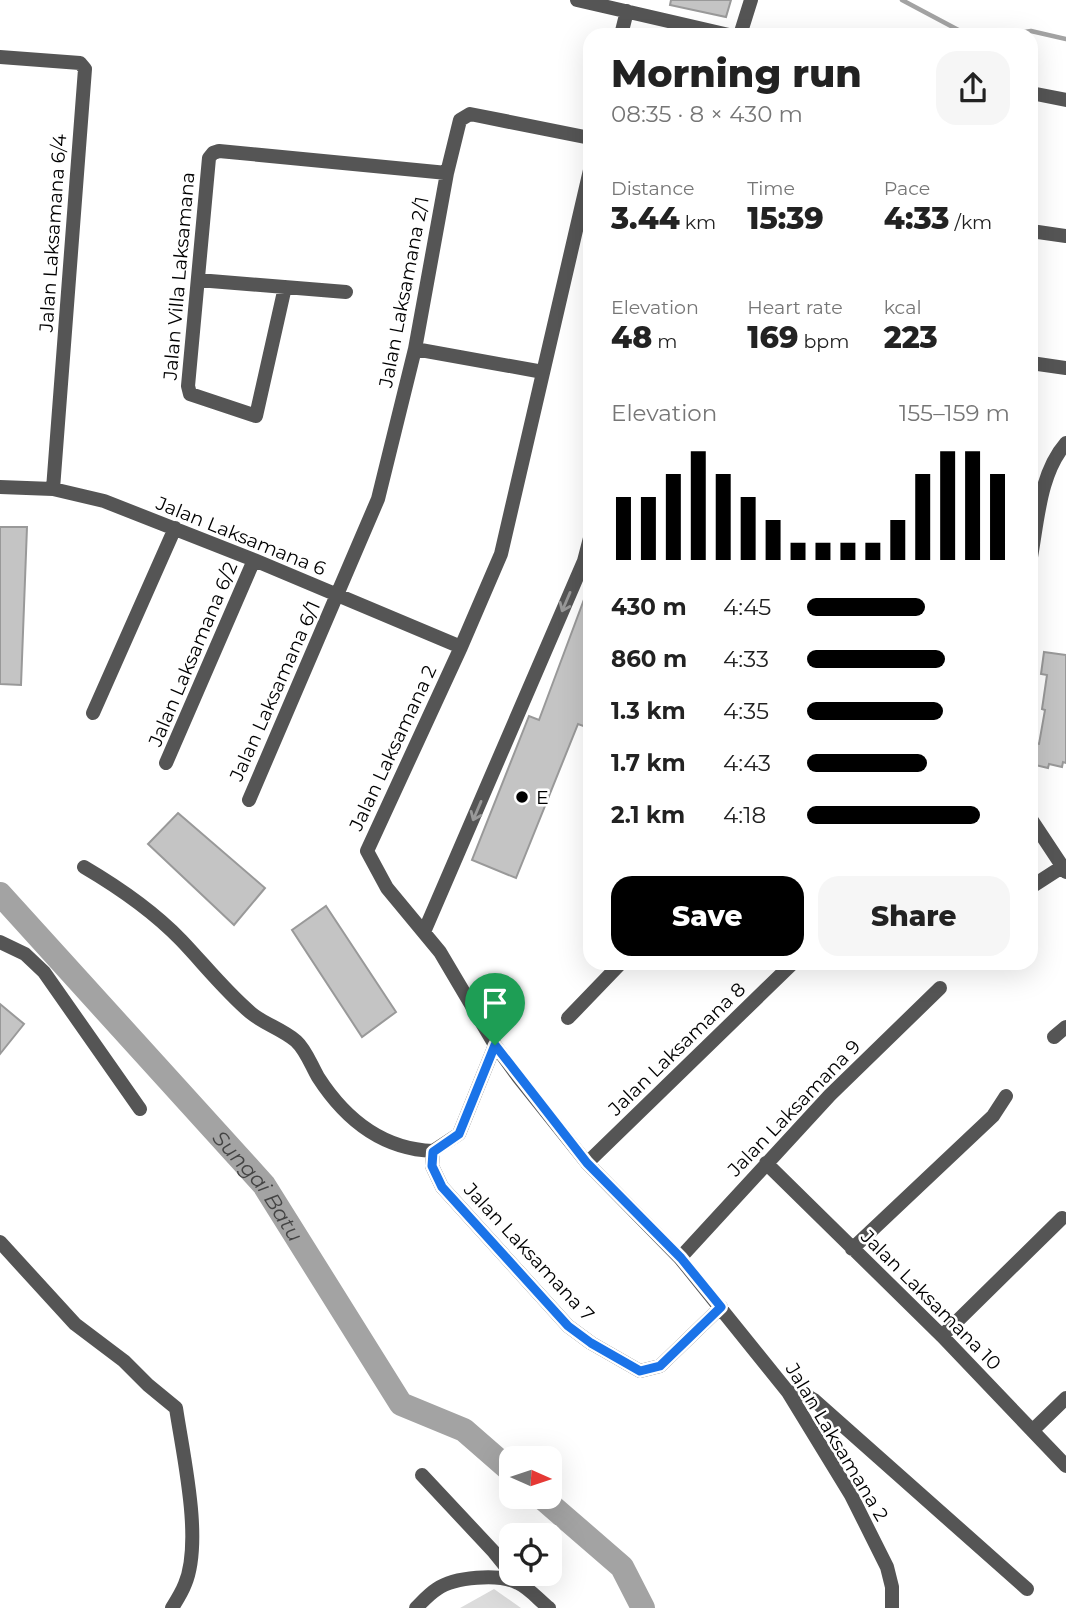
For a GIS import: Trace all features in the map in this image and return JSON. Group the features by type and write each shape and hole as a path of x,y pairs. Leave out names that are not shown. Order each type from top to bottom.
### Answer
{"street":[{"path":"577,0 695,28"},
{"path":"742,28 751,0"},
{"path":"622,28 626,11"},
{"name":"Jalan Laksamana 6/4","path":"0,57 80,63 85,69 53,489"},
{"path":"1038,94 1066,100"},
{"name":"Jalan Laksamana 2/1","path":"337,597 378,499 415,349 447,173 460,120 470,114 583,137"},
{"name":"Jalan Villa Laksamana","path":"285,287 256,416 190,394 188,390 209,158 213,153 219,150 447,173"},
{"name":"Jalan Laksamana 2","path":"583,200 500,554 367,851 387,888 440,952 495,1045 587,1163 681,1258 788,1392 851,1495 887,1567 892,1587 892,1608"},
{"path":"1038,232 1066,236"},
{"path":"198,280 346,292"},
{"path":"415,349 543,372"},
{"path":"1038,364 1066,368"},
{"path":"1038,491 1056,454 1066,443"},
{"name":"Jalan Laksamana 6","path":"0,487 53,489 104,501 460,647"},
{"path":"93,713 175,528"},
{"name":"Jalan Laksamana 6/2","path":"166,763 254,561"},
{"path":"424,932 583,563"},
{"name":"Jalan Laksamana 6/1","path":"249,800 337,597"},
{"path":"1038,829 1064,870 1038,883"},
{"path":"84,867 112,883 178,937 253,1015 297,1042 320,1080 351,1118 371,1133 395,1144 418,1151 433,1152 459,1134 495,1045"},
{"path":"0,942 25,954 44,972 140,1109"},
{"path":"568,1018 614,970"},
{"name":"Jalan Laksamana 8","path":"587,1163 786,970"},
{"name":"Jalan Laksamana 9","path":"681,1258 830,1095 940,988"},
{"path":"1054,1037 1066,1027"},
{"path":"852,1249 993,1116 1006,1096"},
{"name":"Jalan Laksamana 7","path":"433,1152 432,1166 442,1187 559,1316 591,1343 632,1367 640,1371 660,1366 721,1307"},
{"name":"Jalan Laksamana 10","path":"766,1163 942,1336 1066,1466"},
{"path":"942,1336 1062,1218"},
{"path":"0,1242 75,1324 124,1361 176,1408 189,1500 192,1555 186,1583 172,1608"},
{"path":"788,1392 804,1394 814,1400 1027,1589"},
{"path":"1033,1430 1066,1398"},
{"path":"422,1475 499,1558"},
{"path":"416,1608 437,1588 456,1581 499,1580"},
{"path":"523,1586 549,1608"}],"shaded area":[{"path":"494,1589 521,1608 460,1608"}],"building":[{"path":"671,0 731,0 726,17 670,5"},
{"path":"0,527 27,527 21,685 0,684"},
{"name":"E","path":"583,602 583,726 578,724 516,878 472,860 529,716 539,720"},
{"path":"1044,652 1066,655 1066,763 1063,762 1062,767 1049,764 1048,768 1038,766 1038,744 1045,710 1042,709 1047,675 1041,674"},
{"path":"178,813 265,888 234,925 148,844"},
{"path":"326,906 396,1012 362,1037 292,930"},
{"path":"0,1004 24,1024 0,1054"}],"waterway":[{"path":"902,0 955,28"},
{"path":"1038,33 1066,39"},
{"name":"Sungai Batu","path":"0,894 264,1185 401,1404 464,1430 499,1461"},
{"name":"Sungai Batu","path":"555,1509 622,1567 643,1608"}],"place":[{"name":"E","path":"522,797"}],"route":[{"path":"495,1045 587,1163 681,1258 721,1307 660,1366 640,1371 591,1343 568,1326 442,1187 432,1166 433,1152 459,1134 495,1045"}]}
